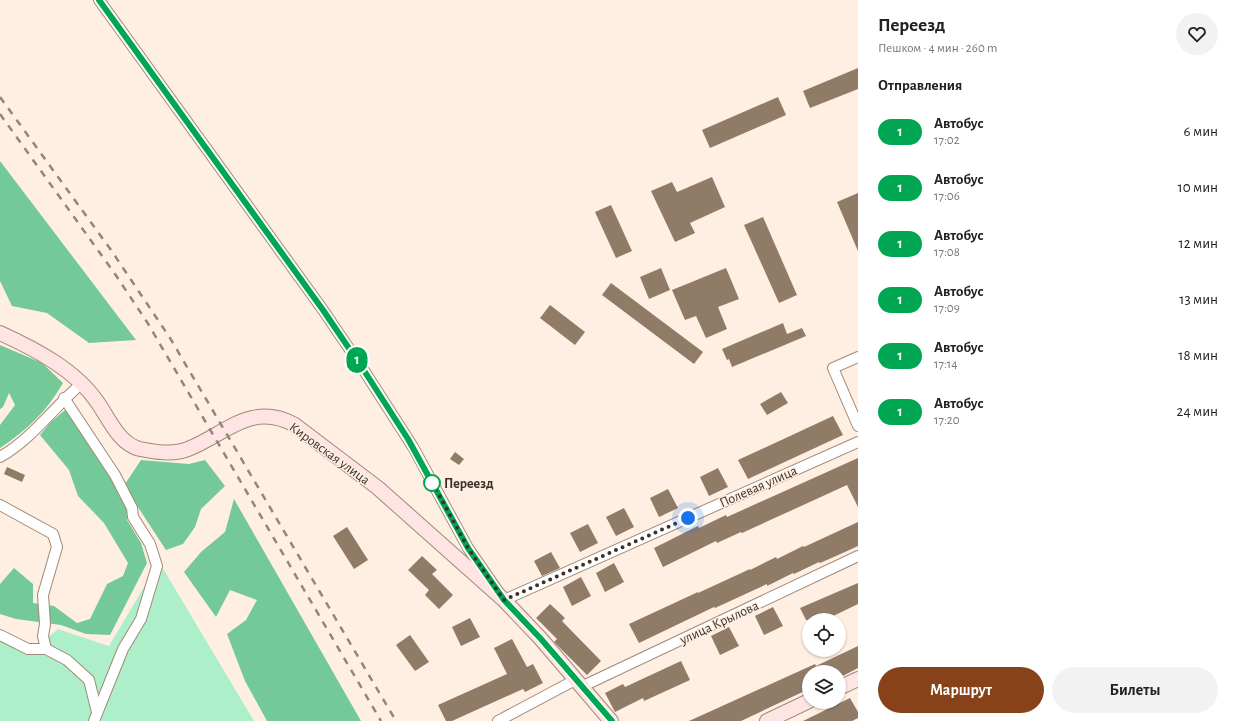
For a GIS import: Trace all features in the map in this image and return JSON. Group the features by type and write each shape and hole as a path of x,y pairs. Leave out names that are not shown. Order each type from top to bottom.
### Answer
{"main road":[{"name":"Кировская улица","path":"0,333 22,343 82,383 97,401 121,438 137,448 157,452 177,452 188,449 235,424 252,417 266,416 288,422 310,436 378,488 504,600 541,639 611,721"},
{"path":"846,685 858,679"},
{"path":"767,721 802,705"}],"street":[{"path":"99,0 323,310 363,369 413,447 468,548 504,600"},
{"path":"858,357 833,368 858,426"},
{"path":"0,458 30,434 64,398 82,383"},
{"path":"64,398 115,475 132,508 133,517 150,544 157,566 141,619 123,649 95,717"},
{"name":"Полевая улица","path":"504,600 858,442"},
{"path":"0,505 53,534 58,547 43,595 45,624 43,636 46,649"},
{"name":"улица Крылова","path":"498,721 858,556"},
{"path":"0,635 28,649 46,649 66,660 89,680 95,717"}],"green space":[{"path":"0,161 136,340 89,343 47,313 12,306 0,281"},
{"path":"0,345 42,363 63,383 57,393 36,419 28,427 0,448 0,425 15,405 9,393 3,407 0,409"},
{"path":"65,410 74,421 111,478 127,508 127,520 141,543 147,563 110,635 86,634 61,625 16,619 0,614 0,584 14,568 33,584 33,603 54,606 77,623 90,619 107,584 123,576 128,563 104,523 78,496 69,470 40,435 51,422"},
{"path":"141,460 189,464 205,460 225,486 201,509 195,527 183,544 166,550 123,487"},
{"path":"234,499 361,721 267,721 245,681 227,634 246,620 257,600 230,590 216,617 184,572 201,552 225,532"},
{"path":"159,562 254,721 0,721 0,637 31,652 58,629 109,646"}],"building":[{"path":"858,68 858,89 810,108 803,91"},
{"path":"778,97 786,115 710,148 702,130"},
{"path":"712,177 725,207 690,223 695,233 675,242 651,191 672,182 677,192"},
{"path":"858,193 858,251 837,202"},
{"path":"611,205 632,251 616,258 595,212"},
{"path":"763,217 797,295 779,303 744,225"},
{"path":"661,268 670,290 649,299 640,277"},
{"path":"726,268 739,299 718,307 727,329 706,338 696,316 685,320 672,290"},
{"path":"611,283 703,352 694,364 602,295"},
{"path":"550,305 585,332 575,345 540,318"},
{"path":"783,323 787,334 802,328 806,336 732,367 729,359 727,360 722,349"},
{"path":"781,392 788,403 767,415 760,404"},
{"path":"833,416 843,435 748,479 738,460"},
{"path":"455,452 464,459 459,465 450,459"},
{"path":"858,458 858,507 847,485 742,533 741,532 717,543 716,541 663,567 654,548 698,526 699,528 726,515 727,517"},
{"path":"7,467 25,475 22,482 4,474"},
{"path":"718,468 728,487 709,496 700,477"},
{"path":"668,489 678,508 659,517 650,498"},
{"path":"624,508 634,527 616,536 606,517"},
{"path":"858,522 858,546 845,552 794,574 793,573 767,586 767,584 715,608 714,607 639,643 629,624 776,557 777,559"},
{"path":"588,524 598,543 580,552 570,533"},
{"path":"347,527 368,560 354,569 333,536"},
{"path":"551,552 560,568 542,576 534,561"},
{"path":"422,556 437,570 432,574 453,595 439,609 425,595 429,590 408,570"},
{"path":"614,563 624,582 605,592 596,573"},
{"path":"581,577 591,596 572,606 563,587"},
{"path":"858,583 858,604 839,613 802,613 800,608"},
{"path":"550,604 565,618 562,621 601,661 587,675 554,642 557,639 536,618"},
{"path":"773,607 783,626 764,635 755,616"},
{"path":"470,618 480,637 461,646 452,627"},
{"path":"729,627 739,646 720,655 711,636"},
{"path":"410,635 429,662 415,671 396,645"},
{"path":"512,639 527,667 533,664 543,683 525,692 523,689 452,721 446,721 438,705 507,674 494,648"},
{"path":"858,646 858,668 846,674 846,665 818,665 835,657 846,657 846,652"},
{"path":"681,661 690,680 644,701 643,698 615,712 605,693 623,684 625,687"},
{"path":"802,670 802,692 741,721 689,721"},
{"path":"850,698 858,712 858,718 852,721 803,721 828,709 846,709 846,700"}],"railway":[{"path":"0,97 111,250 170,338 396,721"},
{"path":"0,114 115,274 147,322 381,721"}],"bus line":[{"name":"1","path":"99,0 323,310 363,369 408,439 468,548 504,600 541,639 612,721"}],"place":[{"name":"Переезд","path":"432,483"}],"route":[{"path":"432,483 431,480 468,548 504,600 688,518"}]}
